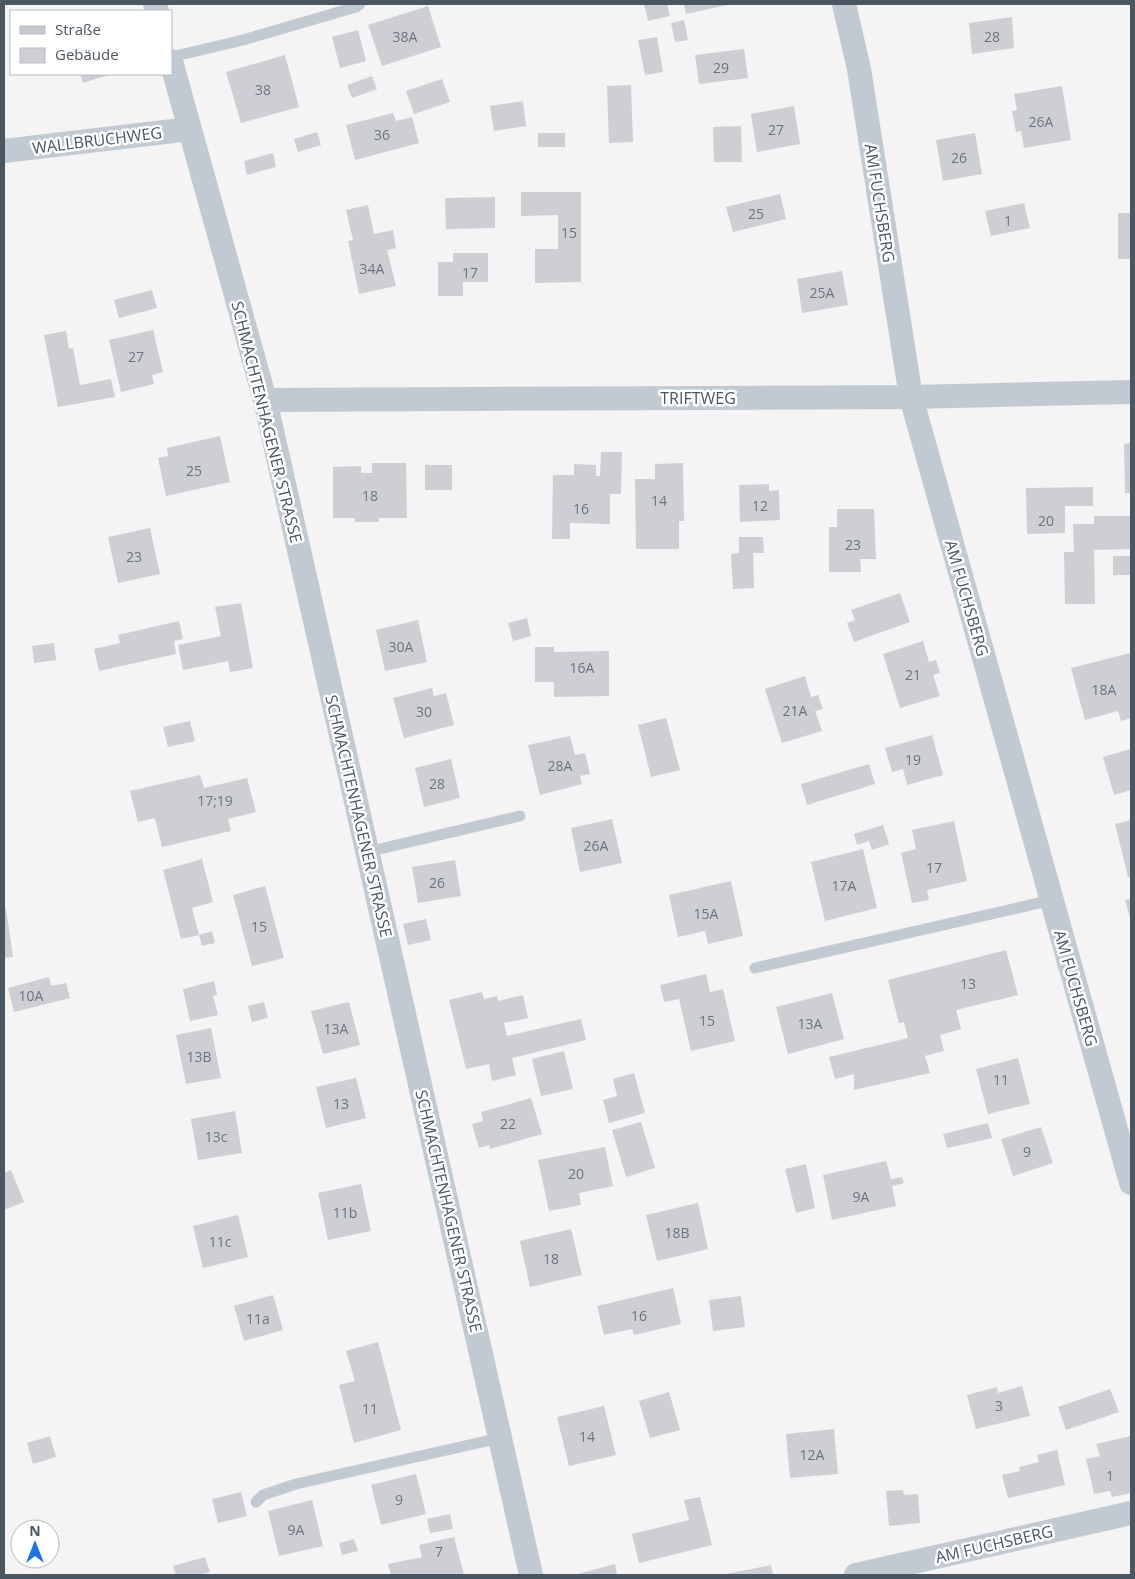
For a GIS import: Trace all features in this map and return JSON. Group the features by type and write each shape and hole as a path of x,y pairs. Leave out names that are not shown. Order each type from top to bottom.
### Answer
{"street":[{"name":"AM FUCHSBERG","path":"844,4 859,69 911,397 1131,1184"},
{"name":"SCHMACHTENHAGENER STRASSE","path":"172,65 265,400 531,1575"},
{"name":"WALLBRUCHWEG","path":"4,151 190,129"},
{"name":"TRIFTWEG","path":"265,400 911,397 1131,392"},
{"name":"AM FUCHSBERG","path":"856,1575 1131,1513"}],"lane":[{"path":"172,57 243,40 356,7 360,4"},
{"path":"367,852 520,816"},
{"path":"755,968 1052,900"},
{"path":"256,1502 263,1496 296,1484 500,1438"}],"building":[{"path":"644,4 667,4 670,16 648,21"},
{"path":"684,4 727,4 727,5 686,14"},
{"path":"428,6 441,47 382,66 368,25"},
{"path":"1012,17 1014,48 972,54 969,23"},
{"path":"684,20 688,40 675,42 671,23"},
{"path":"358,30 366,61 340,68 332,37"},
{"path":"657,37 663,72 645,75 638,40"},
{"path":"744,49 748,78 699,84 695,55"},
{"path":"285,55 299,107 241,123 226,72"},
{"path":"80,75 108,75 83,83"},
{"path":"372,76 377,89 352,98 347,85"},
{"path":"442,79 450,102 414,114 406,91"},
{"path":"631,85 633,142 609,143 607,86"},
{"path":"1062,86 1071,140 1024,148 1021,131 1016,132 1012,111 1017,110 1014,94"},
{"path":"523,101 526,126 494,131 490,106"},
{"path":"794,106 800,144 757,152 751,114"},
{"path":"393,113 396,121 412,117 419,143 355,160 346,125"},
{"path":"741,126 742,162 714,162 713,127"},
{"path":"317,132 321,145 298,152 294,139"},
{"path":"538,133 565,133 565,147 538,147"},
{"path":"975,133 982,174 943,181 936,140"},
{"path":"273,153 276,167 247,175 244,161"},
{"path":"521,192 581,192 581,282 535,283 535,249 558,249 558,215 521,216"},
{"path":"780,194 786,219 733,232 726,207"},
{"path":"495,197 495,228 446,229 445,198"},
{"path":"1024,203 1030,228 991,236 985,211"},
{"path":"368,205 374,234 393,230 396,248 387,250 396,286 359,294 348,241 353,240 346,210"},
{"path":"1118,213 1131,213 1131,259 1118,259"},
{"path":"453,253 488,253 488,282 463,282 463,296 438,296 438,262 453,262"},
{"path":"842,271 848,305 802,313 797,279"},
{"path":"152,290 157,308 119,318 114,300"},
{"path":"153,330 163,372 152,375 154,384 121,392 109,340"},
{"path":"66,331 69,349 73,348 80,385 111,379 115,397 58,407 44,335"},
{"path":"220,436 230,482 166,496 158,458 168,456 167,448"},
{"path":"1131,443 1131,493 1125,493 1124,444"},
{"path":"601,452 622,452 621,494 610,494 610,524 570,523 570,539 552,539 553,475 574,475 574,464 596,465 596,476 600,476"},
{"path":"372,463 406,463 407,518 379,518 379,522 355,522 355,518 333,518 333,467 361,466 361,473 372,473"},
{"path":"683,463 684,521 679,521 679,549 636,549 635,479 655,479 655,464"},
{"path":"425,465 452,465 452,490 425,490"},
{"path":"769,484 769,491 779,490 780,520 740,522 739,485"},
{"path":"1093,487 1093,506 1065,506 1065,533 1027,534 1026,488"},
{"path":"837,509 874,509 876,559 860,559 861,572 829,572 829,527 837,527"},
{"path":"1094,516 1131,516 1131,549 1094,550 1095,604 1065,604 1064,552 1074,552 1073,524 1094,524"},
{"path":"150,528 160,574 118,583 108,537"},
{"path":"739,537 763,537 764,553 753,553 754,588 733,589 731,554 739,553"},
{"path":"1113,556 1131,556 1131,575 1113,575"},
{"path":"900,593 910,622 854,642 847,623 855,620 851,610"},
{"path":"241,603 253,668 230,672 228,661 183,670 178,645 221,636 215,607"},
{"path":"527,618 531,636 513,641 508,623"},
{"path":"418,620 427,662 385,671 376,630"},
{"path":"179,621 183,639 174,641 176,654 99,671 94,649 120,643 118,635"},
{"path":"923,641 929,662 936,660 940,673 933,675 940,696 900,708 883,654"},
{"path":"54,643 56,660 34,663 32,646"},
{"path":"535,647 554,647 554,652 609,651 609,696 554,697 554,682 535,682"},
{"path":"1130,653 1131,718 1121,721 1118,711 1085,720 1071,668"},
{"path":"805,676 811,697 818,695 823,709 815,711 822,731 782,743 765,689"},
{"path":"432,688 434,696 446,693 454,725 404,738 393,698"},
{"path":"666,718 680,770 651,777 638,725"},
{"path":"190,721 195,741 168,747 163,727"},
{"path":"932,735 943,775 907,785 903,769 892,772 885,748"},
{"path":"570,736 575,755 585,753 590,774 580,776 582,784 540,795 528,745"},
{"path":"1130,749 1131,790 1114,795 1103,757"},
{"path":"451,759 460,798 424,807 415,768"},
{"path":"869,764 875,784 807,805 801,784"},
{"path":"200,775 204,788 247,778 256,812 228,819 231,831 162,847 155,818 138,822 130,791"},
{"path":"612,819 622,863 580,872 571,828"},
{"path":"1131,820 1131,877 1128,877 1115,824"},
{"path":"954,821 967,881 927,890 929,900 912,903 901,853 916,849 912,830"},
{"path":"883,825 889,844 872,850 869,841 857,845 854,834"},
{"path":"863,849 877,908 825,921 811,862"},
{"path":"202,859 213,902 192,908 199,935 181,939 163,870"},
{"path":"455,860 461,896 418,903 412,867"},
{"path":"731,881 743,936 708,944 705,931 678,937 669,895"},
{"path":"265,886 284,958 252,966 233,895"},
{"path":"1131,899 1131,921 1125,900"},
{"path":"6,908 13,957 4,958 4,909"},
{"path":"426,919 431,940 408,945 403,924"},
{"path":"212,931 215,943 202,946 199,935"},
{"path":"1006,950 1018,995 956,1010 961,1029 940,1035 944,1051 925,1056 930,1073 854,1090 854,1074 835,1079 829,1057 908,1038 904,1022 899,1023 888,980"},
{"path":"706,974 710,992 723,989 735,1041 691,1051 679,999 664,1002 660,985"},
{"path":"49,977 51,986 66,983 70,998 14,1012 8,988"},
{"path":"214,981 217,995 213,996 218,1015 190,1021 183,989"},
{"path":"482,992 484,999 497,996 498,1001 523,995 528,1018 504,1023 507,1036 581,1019 586,1040 512,1058 516,1075 492,1081 489,1064 466,1069 449,1000"},
{"path":"832,993 844,1039 788,1054 776,1007"},
{"path":"264,1002 268,1018 252,1022 248,1006"},
{"path":"349,1002 360,1045 323,1054 311,1011"},
{"path":"211,1028 221,1078 186,1084 176,1035"},
{"path":"564,1051 573,1089 541,1096 532,1059"},
{"path":"1018,1058 1030,1104 988,1114 976,1069"},
{"path":"634,1073 645,1113 609,1123 603,1100 617,1096 613,1079"},
{"path":"356,1078 366,1118 326,1128 316,1087"},
{"path":"531,1098 542,1134 490,1149 489,1145 479,1148 472,1124 483,1121 481,1112"},
{"path":"235,1111 242,1153 198,1160 191,1119"},
{"path":"641,1122 655,1168 626,1177 612,1130"},
{"path":"988,1123 992,1138 947,1148 943,1134"},
{"path":"1041,1127 1053,1163 1013,1176 1001,1139"},
{"path":"605,1147 613,1186 579,1193 581,1205 549,1211 538,1160"},
{"path":"886,1161 891,1179 902,1177 904,1183 892,1186 896,1206 832,1220 823,1175"},
{"path":"806,1164 815,1208 796,1213 785,1169"},
{"path":"11,1170 24,1202 4,1210 4,1173"},
{"path":"361,1184 371,1231 328,1240 318,1193"},
{"path":"698,1203 708,1249 657,1261 646,1215"},
{"path":"238,1215 248,1257 203,1268 193,1226"},
{"path":"571,1229 582,1275 530,1287 520,1241"},
{"path":"673,1288 681,1324 634,1335 632,1329 604,1335 597,1306"},
{"path":"273,1295 283,1330 244,1341 234,1306"},
{"path":"741,1296 745,1327 713,1331 709,1300"},
{"path":"378,1342 401,1430 354,1443 339,1385 355,1381 346,1351"},
{"path":"1022,1386 1030,1416 976,1429 967,1395 997,1387 998,1393"},
{"path":"1110,1389 1119,1412 1066,1430 1058,1407"},
{"path":"669,1392 680,1430 650,1438 639,1401"},
{"path":"604,1406 616,1455 569,1466 557,1417"},
{"path":"834,1429 838,1474 790,1478 786,1434"},
{"path":"50,1436 56,1457 33,1464 27,1443"},
{"path":"1131,1436 1131,1493 1112,1497 1110,1491 1094,1494 1086,1459 1100,1456 1096,1444"},
{"path":"1057,1450 1065,1485 1008,1498 1002,1475 1020,1471 1019,1467 1039,1462 1037,1455"},
{"path":"416,1474 426,1514 381,1525 371,1485"},
{"path":"903,1490 904,1495 918,1494 920,1523 889,1526 886,1491"},
{"path":"241,1492 247,1516 218,1523 212,1499"},
{"path":"700,1497 712,1545 639,1563 632,1534 689,1520 684,1500"},
{"path":"312,1500 323,1546 279,1556 268,1511"},
{"path":"450,1514 453,1529 430,1533 427,1519"},
{"path":"454,1537 464,1575 391,1575 388,1564 422,1557 419,1545"},
{"path":"354,1539 358,1551 342,1555 339,1543"},
{"path":"205,1557 210,1572 200,1575 176,1575 173,1566"},
{"path":"615,1564 617,1575 574,1575"},
{"path":"771,1565 773,1575 726,1575 726,1574"}]}
